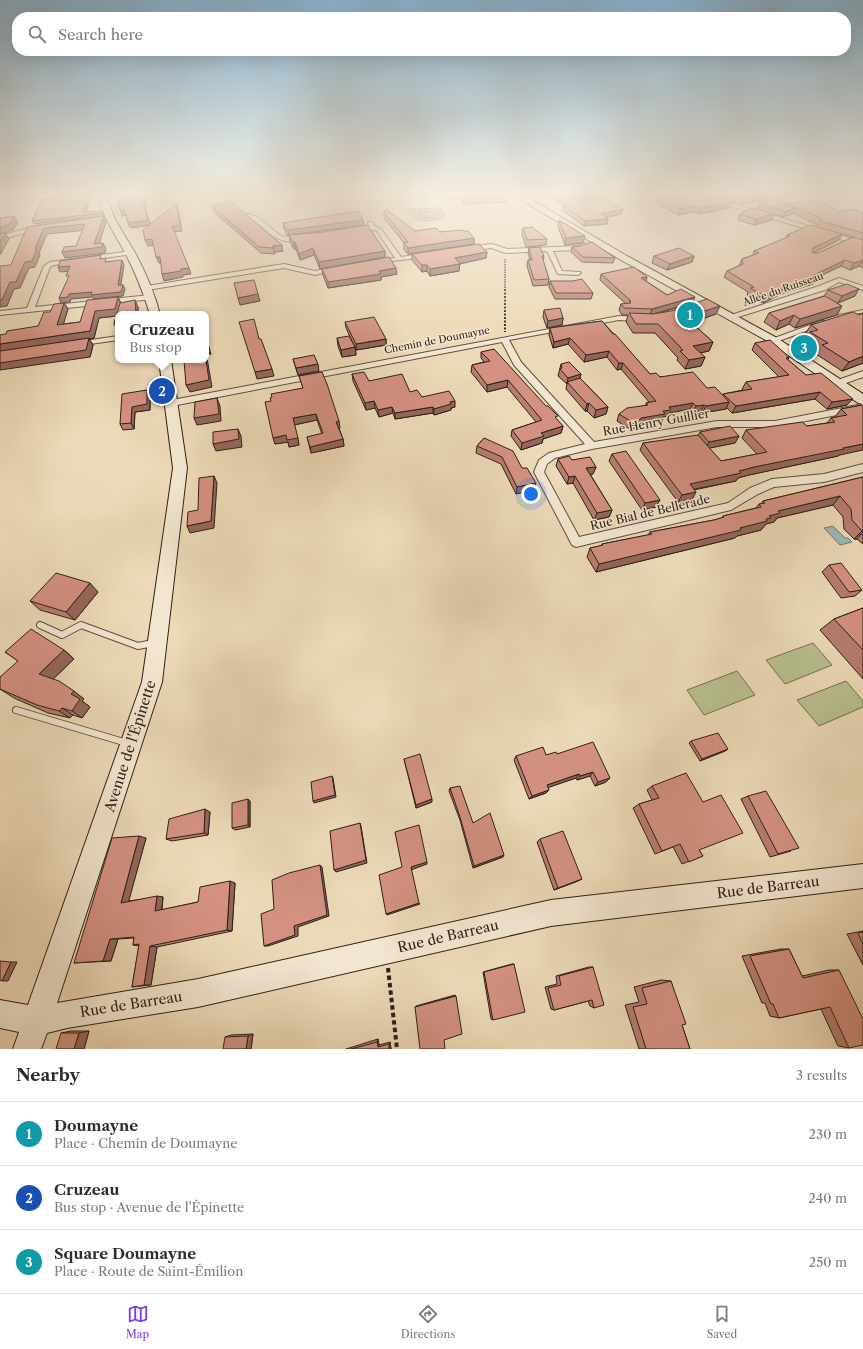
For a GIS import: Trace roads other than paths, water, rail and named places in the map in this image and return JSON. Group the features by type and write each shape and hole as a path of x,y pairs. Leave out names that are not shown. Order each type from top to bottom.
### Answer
{"street":[{"path":"122,242 131,253 149,293 154,311"},
{"path":"387,242 399,259"},
{"path":"462,250 492,246 506,251 578,248 597,242 773,340 863,400"},
{"path":"838,244 843,242"},
{"path":"549,249 560,273 578,272"},
{"path":"30,310 47,266 52,263 131,253"},
{"path":"370,263 431,255"},
{"path":"0,313 149,293 284,266 315,273 347,267"},
{"name":"Allée du Ruisseau","path":"732,316 822,288 839,280 848,281 863,288"},
{"path":"694,306 706,302"},
{"path":"773,340 849,315 863,312"},
{"name":"Chemin de Doumayne","path":"172,403 619,318 650,318"},
{"path":"71,345 115,338"},
{"name":"Rue Henry Guillier","path":"504,339 517,363 592,446 717,424 774,424 863,407"},
{"name":"Avenue de l'Épinette","path":"27,1049 152,682 180,468 165,363"},
{"path":"838,383 863,374"},
{"name":"Rue Bial de Bellerade","path":"592,446 552,455 543,462 539,472 576,542 731,506 754,491 772,483 824,478 863,468"},
{"name":"Rue de Barreau","path":"37,1021 198,993 551,913 863,876"},
{"path":"0,1014 37,1021"}],"lane":[{"path":"40,625 62,635 81,625 138,646 158,643"},
{"path":"16,710 131,744"}],"water":[{"path":"833,526 845,538 848,538 852,542 840,545 824,528"}],"place":[{"name":"Doumayne","path":"690,315"},
{"name":"Square Doumayne","path":"804,348"},
{"name":"Cruzeau","path":"162,391"}]}
